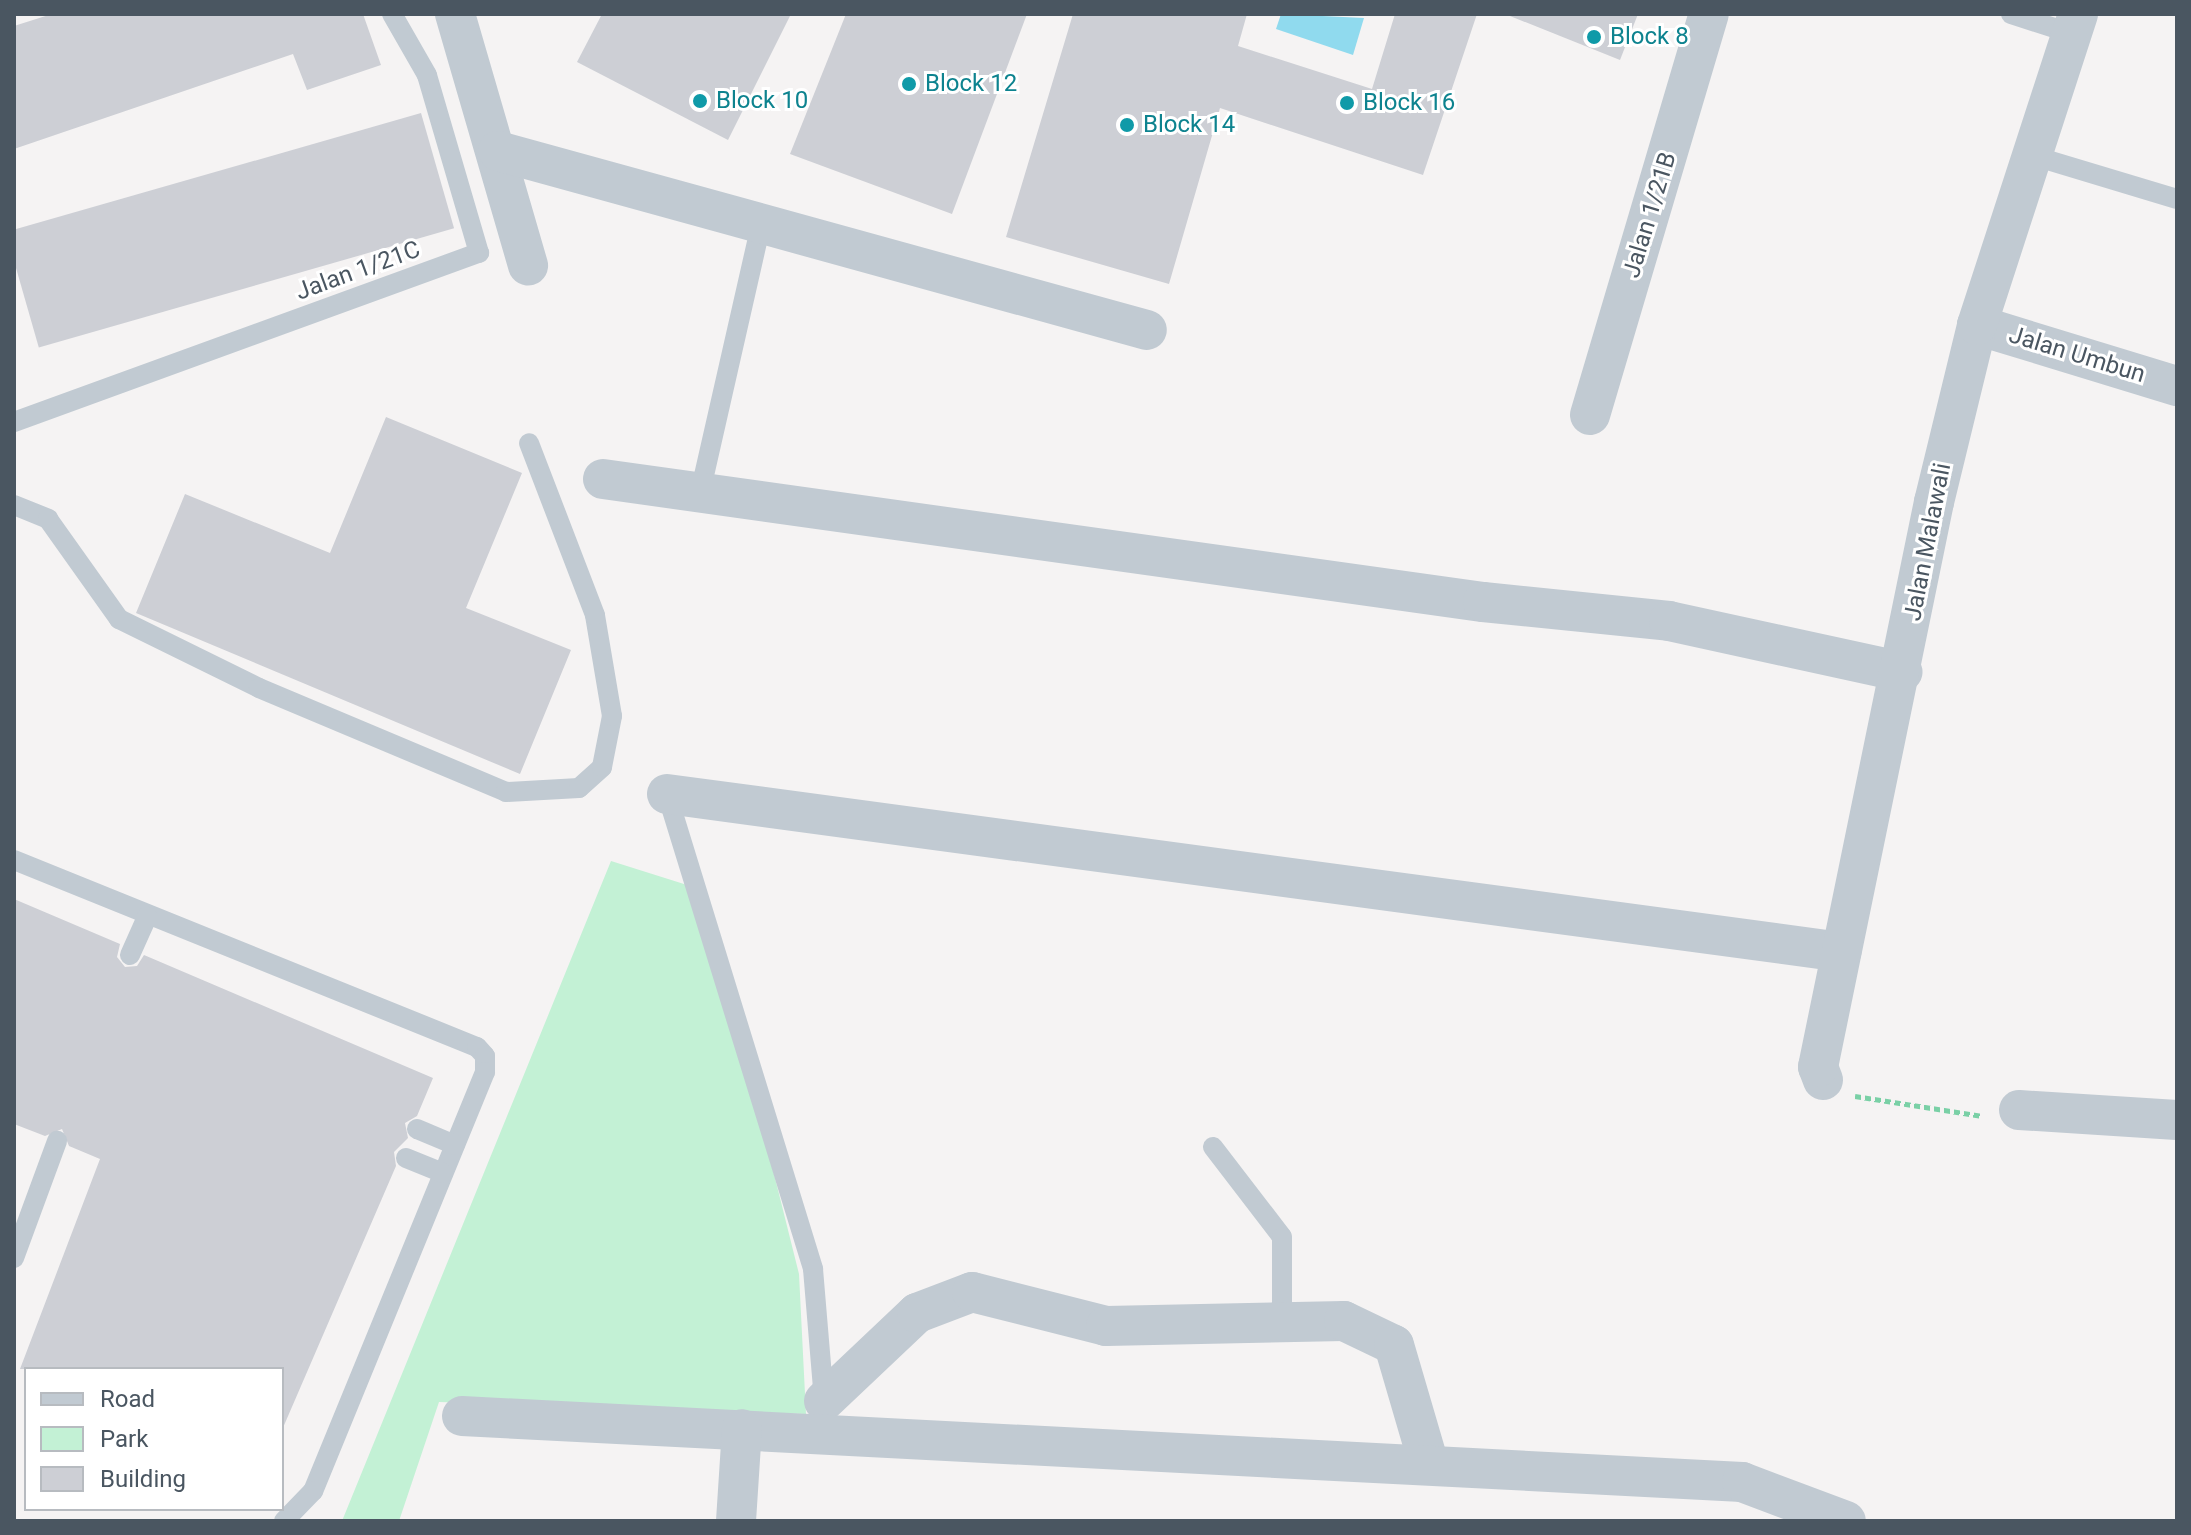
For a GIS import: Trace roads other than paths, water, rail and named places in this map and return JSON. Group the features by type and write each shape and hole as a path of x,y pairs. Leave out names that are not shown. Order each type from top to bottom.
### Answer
{"street":[{"path":"455,14 498,151 528,266"},
{"name":"Jalan 1/21B","path":"1590,415 1709,14"},
{"name":"Jalan Malawali","path":"1823,1080 1818,1067 1903,672 1934,502 1977,325 2074,23"},
{"path":"498,151 1147,330"},
{"name":"Jalan Umbun","path":"1977,325 2177,386"},
{"path":"603,479 1483,602 1669,621 1903,672"},
{"path":"667,794 1841,952"},
{"path":"2019,1110 2177,1120"},
{"path":"825,1416 917,1313 972,1292 1106,1326 1344,1321 1394,1345 1429,1465"},
{"path":"462,1416 742,1429 825,1416 1429,1465 1742,1482 1846,1521"},
{"path":"736,1521 742,1429"}],"lane":[{"name":"Jalan 1/21C","path":"14,422 479,253 427,75 392,14"},
{"path":"2011,14 2074,23"},
{"path":"2031,155 2177,199"},
{"path":"700,493 761,224"},
{"path":"14,505 48,519 119,619 259,688 506,792 579,788 602,767 612,716 595,615 529,443"},
{"path":"667,794 813,1269 825,1416"},
{"path":"14,860 147,917 477,1047 485,1072 313,1491 284,1521"},
{"path":"130,955 147,917"},
{"path":"417,1129 455,1145"},
{"path":"14,1258 57,1141"},
{"path":"1213,1147 1282,1237 1282,1322"},
{"path":"406,1158 443,1173"}],"water":[{"path":"1281,14 1364,18 1353,55 1276,29"}],"place":[{"name":"Block 8","path":"1594,37"},
{"name":"Block 12","path":"909,84"},
{"name":"Block 10","path":"700,101"},
{"name":"Block 16","path":"1347,103"},
{"name":"Block 14","path":"1127,125"}]}
